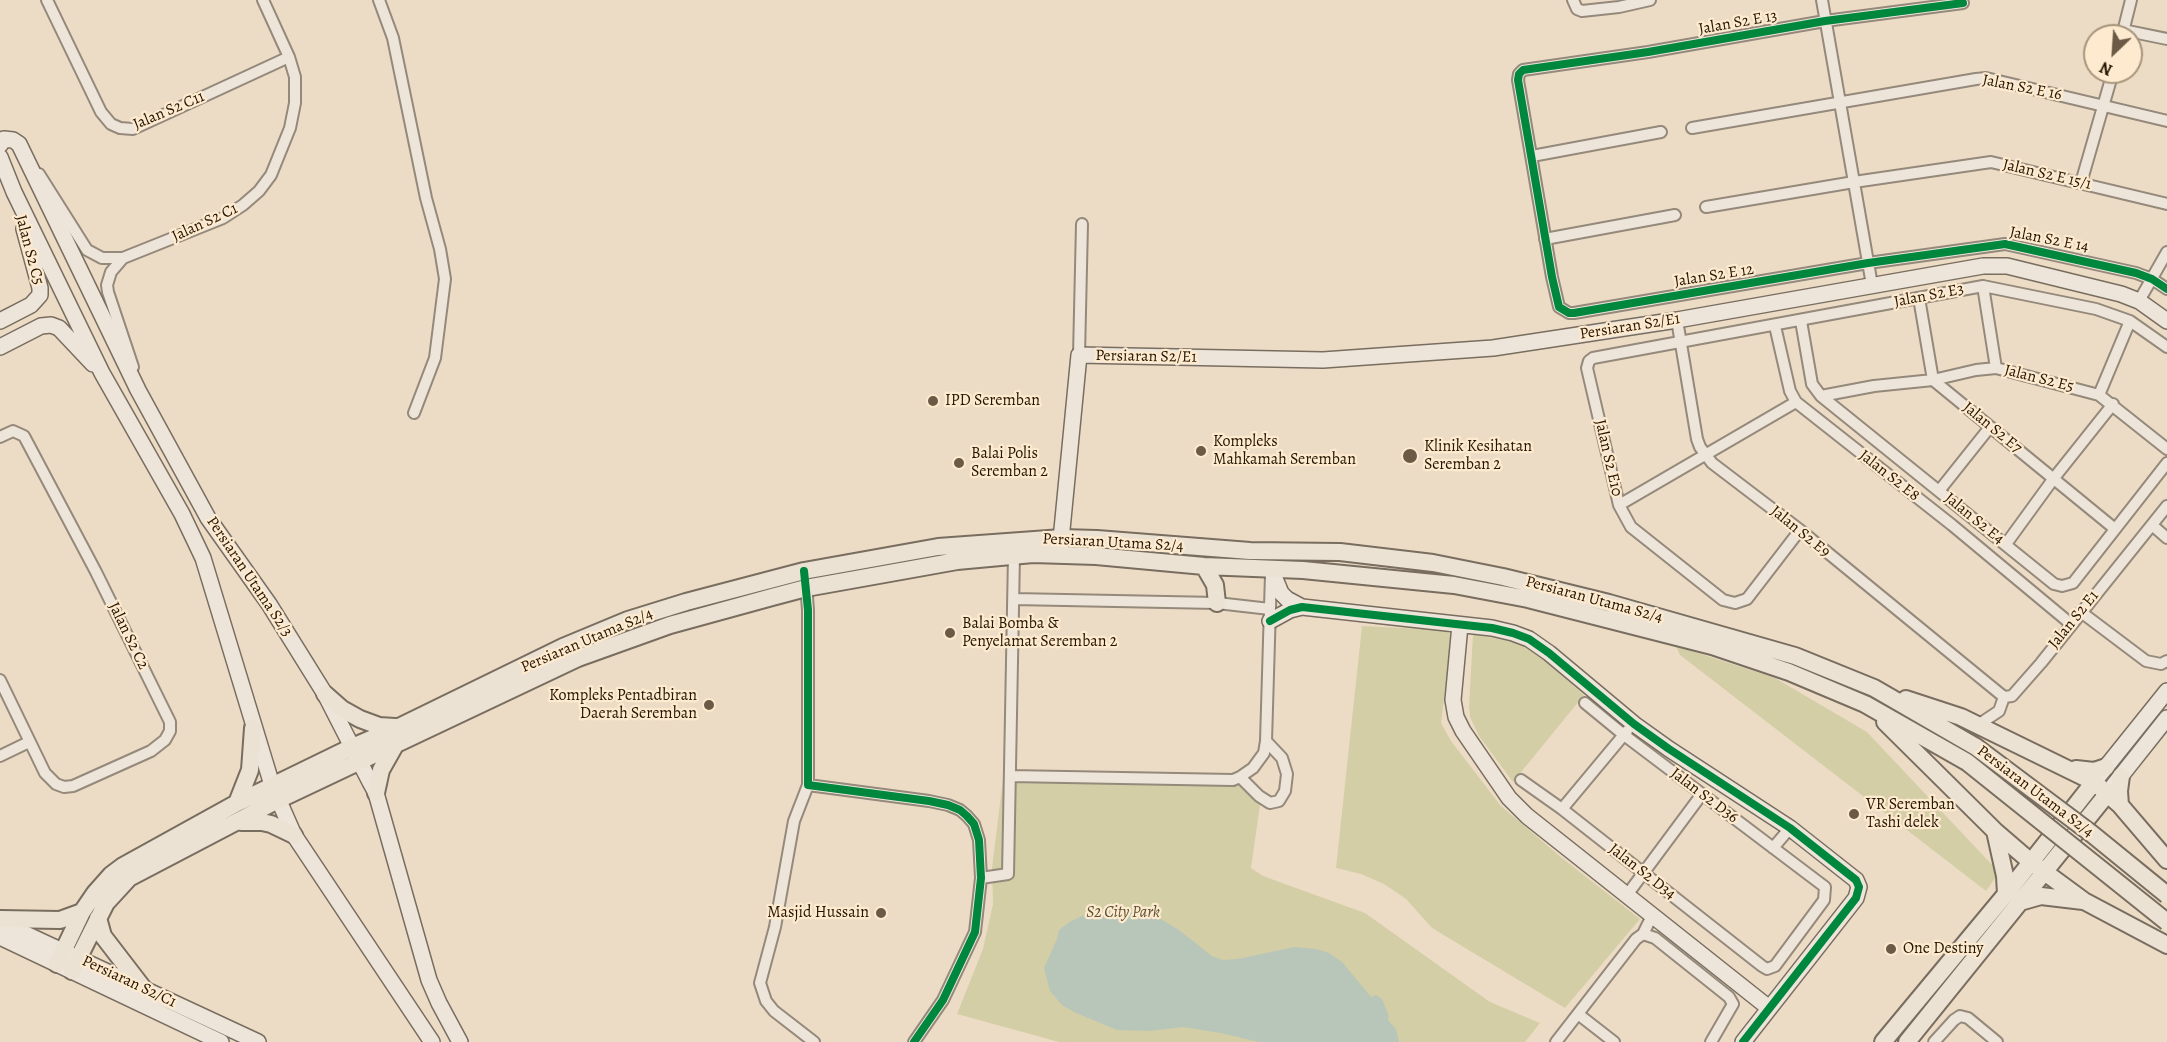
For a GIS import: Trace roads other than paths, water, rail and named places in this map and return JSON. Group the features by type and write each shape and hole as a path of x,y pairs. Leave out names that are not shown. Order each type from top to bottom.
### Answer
{"main road":[{"name":"Persiaran Utama S2/4","path":"68,961 111,897 129,878 234,822 275,793 356,755 399,727 563,647 628,621 686,602 804,571 1062,538 1250,551 1340,552 1433,563 1503,577 1609,603 1796,656 1874,688 1976,747 2092,834 2167,896"},
{"path":"1250,551 1266,561 1271,569"},
{"name":"Persiaran Utama S2/4","path":"356,755 394,747 578,658 670,625 940,555 1096,556 1454,585 1528,599 1712,646 1789,672 1865,704 1967,762 2167,922"},
{"path":"1204,566 1215,585 1217,603"},
{"path":"1874,688 1961,717 2070,768 2094,782 2120,805 2167,860"},
{"path":"325,694 342,709 360,719 379,726 399,727"},
{"path":"1865,704 1915,750 1995,831 2038,867 2084,901 2167,945"},
{"path":"237,803 250,770 253,728"},
{"path":"376,793 381,770 394,747"},
{"path":"2070,768 2094,771 2106,766"},
{"path":"2120,805 2121,776"},
{"path":"2038,867 2094,782"},
{"name":"Persiaran Utama S2/4","path":"68,961 82,912 111,875 123,866 237,803 275,793"},
{"path":"1906,1042 2038,867 2108,793"},
{"path":"234,822 272,824 294,835"},
{"path":"1995,831 2005,876 2013,898"},
{"path":"1883,1042 2013,898 2041,897 2084,901"},
{"path":"0,921 60,920 82,912"},
{"path":"98,918 103,936 142,988"}],"street":[{"name":"Jalan S2 C11","path":"47,0 101,112 111,124 120,128 133,129 289,57"},
{"name":"Jalan S2 C1","path":"123,258 223,218 259,191 270,175 290,128 295,103 295,77 289,57 263,0"},
{"path":"379,0 393,38 445,279 435,358 414,413"},
{"path":"1574,0 1577,9 1582,11 1619,7 1650,0"},
{"path":"1822,0 1872,285"},
{"path":"2125,24 2131,0"},
{"name":"Jalan S2 E 13","path":"1532,156 1518,80 1523,70 1648,52 1825,21 1963,3"},
{"path":"2143,36 2167,39"},
{"name":"Jalan S2 E 16","path":"1692,128 1839,101 1986,78 2167,121"},
{"path":"2081,183 2109,84"},
{"path":"1661,132 1532,156 1545,239 1675,215"},
{"name":"Persiaran Utama S2/3","path":"0,145 4,139 13,140 19,144 138,390 208,518 269,604 325,694 376,793 429,980 460,1042"},
{"name":"Persiaran Utama S2/3","path":"0,157 14,192 102,373 182,514 203,558 253,728 275,793 294,835 432,1042"},
{"path":"28,161 42,176 87,250 102,258 123,258"},
{"name":"Jalan S2 E 15/1","path":"1706,207 1991,162 2167,204"},
{"name":"Jalan S2 C5","path":"0,321 31,305 40,295 14,192"},
{"path":"1060,555 1079,355 1082,224"},
{"name":"Jalan S2 E 12","path":"1545,239 1559,307 1574,313 1868,263"},
{"name":"Jalan S2 E 14","path":"1868,263 2005,244 2136,273 2152,279 2167,289"},
{"path":"2139,302 2167,252"},
{"path":"123,258 108,278 108,292 131,360 138,390"},
{"name":"Persiaran S2/E1","path":"1079,355 1323,360 1421,355 1493,348 1677,320 1983,266 2007,266 2121,294 2139,302 2167,321"},
{"path":"1983,286 1996,368"},
{"name":"Jalan S2 E3","path":"1681,342 1983,286 2096,309 2130,321 2167,347"},
{"path":"1919,298 1933,380"},
{"name":"Jalan S2 E9","path":"1677,320 1697,439 1712,463 1800,531 2004,697"},
{"name":"Jalan S2 E4","path":"1801,321 1812,384 1821,396 2054,584 2068,586 2073,583 2167,463"},
{"path":"2099,394 2130,321"},
{"path":"0,347 41,326 51,325 59,328 102,373"},
{"path":"1619,505 1796,402 1790,392 1776,326"},
{"name":"Jalan S2 E10","path":"1681,342 1593,358 1589,361 1587,368 1619,505 1631,527 1723,600 1735,603 1746,599 1800,531"},
{"name":"Jalan S2 E5","path":"1821,396 1874,386 1933,380 1996,368 2099,394 2167,449"},
{"name":"Jalan S2 E7","path":"1933,380 2115,529"},
{"name":"Jalan S2 E8","path":"1796,402 1952,525 2071,624"},
{"path":"2006,544 2054,478 2113,404"},
{"path":"1939,491 1990,427"},
{"name":"Jalan S2 C2","path":"0,437 13,431 24,436 96,572 170,722 170,731 165,740 151,751 73,786 64,787 56,784 45,773 29,742"},
{"name":"Jalan S2 E1","path":"1978,725 1999,711 2004,697 2012,696 2167,506"},
{"path":"2152,525 2167,538"},
{"path":"981,878 1008,874 1014,555"},
{"path":"1271,569 1281,593 1302,607"},
{"path":"1010,776 1233,780 1253,768 1264,753 1266,741 1271,569"},
{"path":"804,571 808,622 808,785 794,821 775,927 760,983 766,1001 774,1011 814,1042"},
{"path":"1014,599 1217,603 1270,615 1302,607 1460,625 1513,633 1529,639 1549,653 1629,730 1669,749 1790,828 1856,880 1859,887 1856,898 1743,1042"},
{"path":"2081,612 2146,661 2161,664 2167,661"},
{"path":"1460,625 1453,700 1456,717 1463,731 1509,798 1527,816 1769,1008"},
{"path":"0,680 29,742 0,756"},
{"path":"2094,782 2166,693"},
{"name":"Jalan S2 D36","path":"1585,703 1629,730 1702,794 1825,887 1824,900 1775,966 1767,969 1762,966"},
{"path":"2108,793 2167,717"},
{"path":"1562,810 1629,730"},
{"path":"1240,777 1259,796 1270,803 1279,801 1285,791 1287,774 1282,758 1266,741"},
{"name":"Jalan S2 D34","path":"1521,780 1762,966"},
{"path":"808,785 929,801 960,810 974,824 979,840 981,878 977,920 971,944 943,1000 914,1042"},
{"path":"1627,895 1702,794"},
{"path":"1773,848 1790,828"},
{"path":"1556,1042 1636,939 1643,934 1652,916"},
{"name":"Persiaran S2/C1","path":"0,921 68,961 221,1042"},
{"path":"1643,934 1655,938 1729,997 1733,1004 1711,1042"},
{"name":"Persiaran S2/C1","path":"0,937 142,988 258,1042"},
{"path":"1578,1014 1614,1042"},
{"path":"1934,1042 1960,1016 1968,1018 1997,1042"}],"place":[{"name":"IPD Seremban","path":"933,401"},
{"name":"Kompleks Mahkamah Seremban","path":"1201,451"},
{"name":"Klinik Kesihatan Seremban 2","path":"1410,456"},
{"name":"Balai Polis Seremban 2","path":"959,463"},
{"name":"Balai Bomba & Penyelamat Seremban 2","path":"950,633"},
{"name":"Kompleks Pentadbiran Daerah Seremban","path":"709,705"},
{"name":"VR Seremban Tashi delek","path":"1854,814"},
{"name":"Masjid Hussain","path":"881,913"},
{"name":"One Destiny","path":"1891,949"}],"park label":[{"name":"S2 City Park","path":"1123,913"}]}
